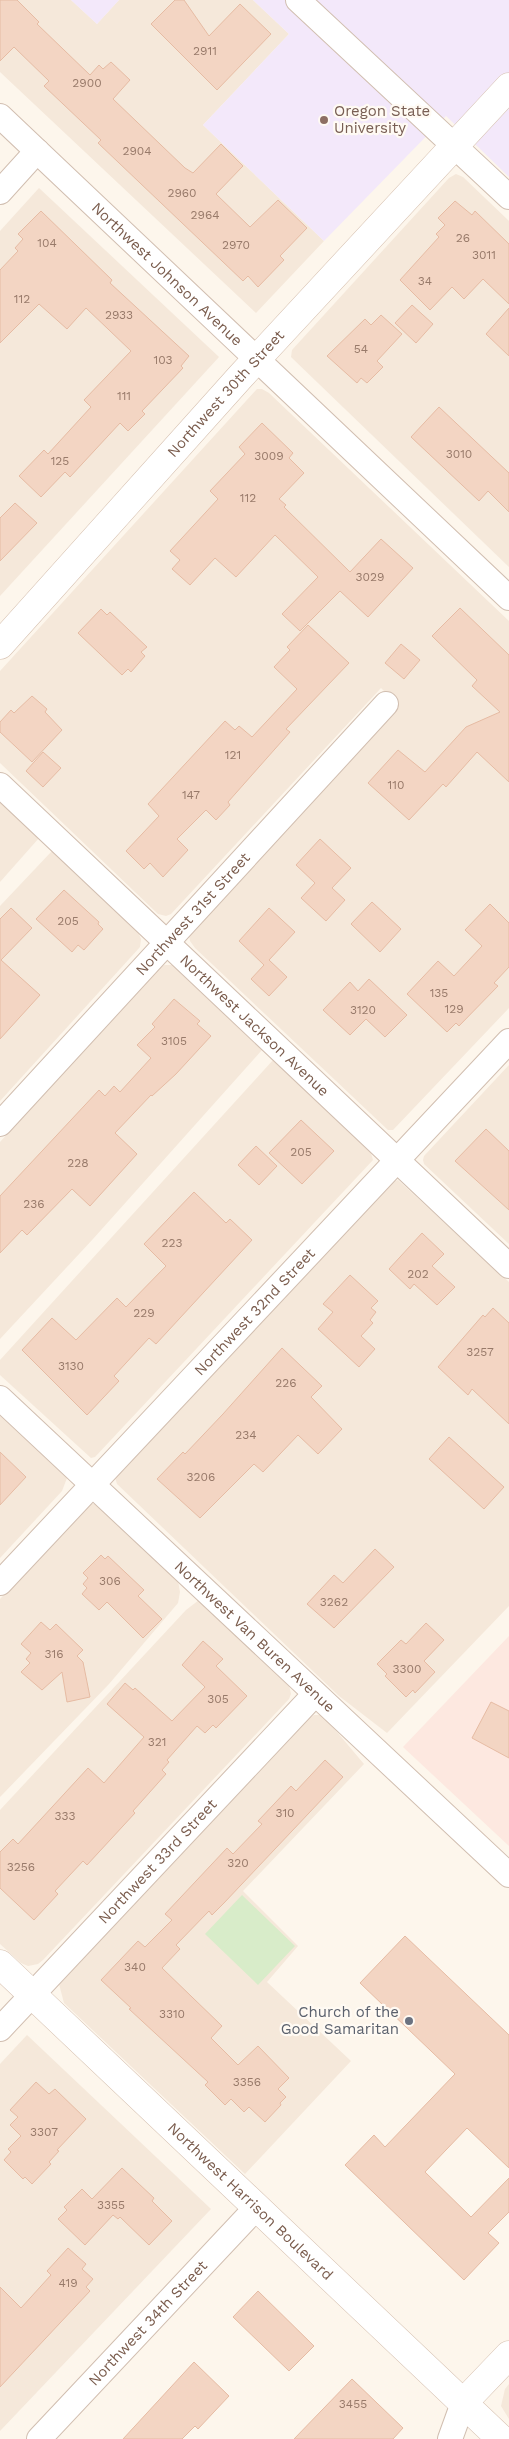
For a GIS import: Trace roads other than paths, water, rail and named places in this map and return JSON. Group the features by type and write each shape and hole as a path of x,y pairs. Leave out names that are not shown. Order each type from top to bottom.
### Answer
{"main road":[{"name":"Northwest 30th Street","path":"0,645 256,359 509,87"},
{"name":"Northwest Harrison Boulevard","path":"0,1964 501,2439"},
{"path":"463,2403 509,2354"}],"street":[{"path":"298,0 509,197"},
{"name":"Northwest Johnson Avenue","path":"0,116 509,598"},
{"path":"0,192 37,151"},
{"name":"Northwest 31st Street","path":"0,1124 386,704"},
{"name":"Northwest Jackson Avenue","path":"0,785 509,1266"},
{"name":"Northwest 32nd Street","path":"0,1583 509,1041"},
{"name":"Northwest Van Buren Avenue","path":"0,1398 509,1875"},
{"name":"Northwest 33rd Street","path":"0,2029 315,1694"},
{"name":"Northwest 34th Street","path":"39,2439 256,2208"},
{"path":"450,2439 463,2403"}],"place":[{"name":"Oregon State University","path":"324,120"},
{"name":"Church of the Good Samaritan","path":"409,2021"}]}
